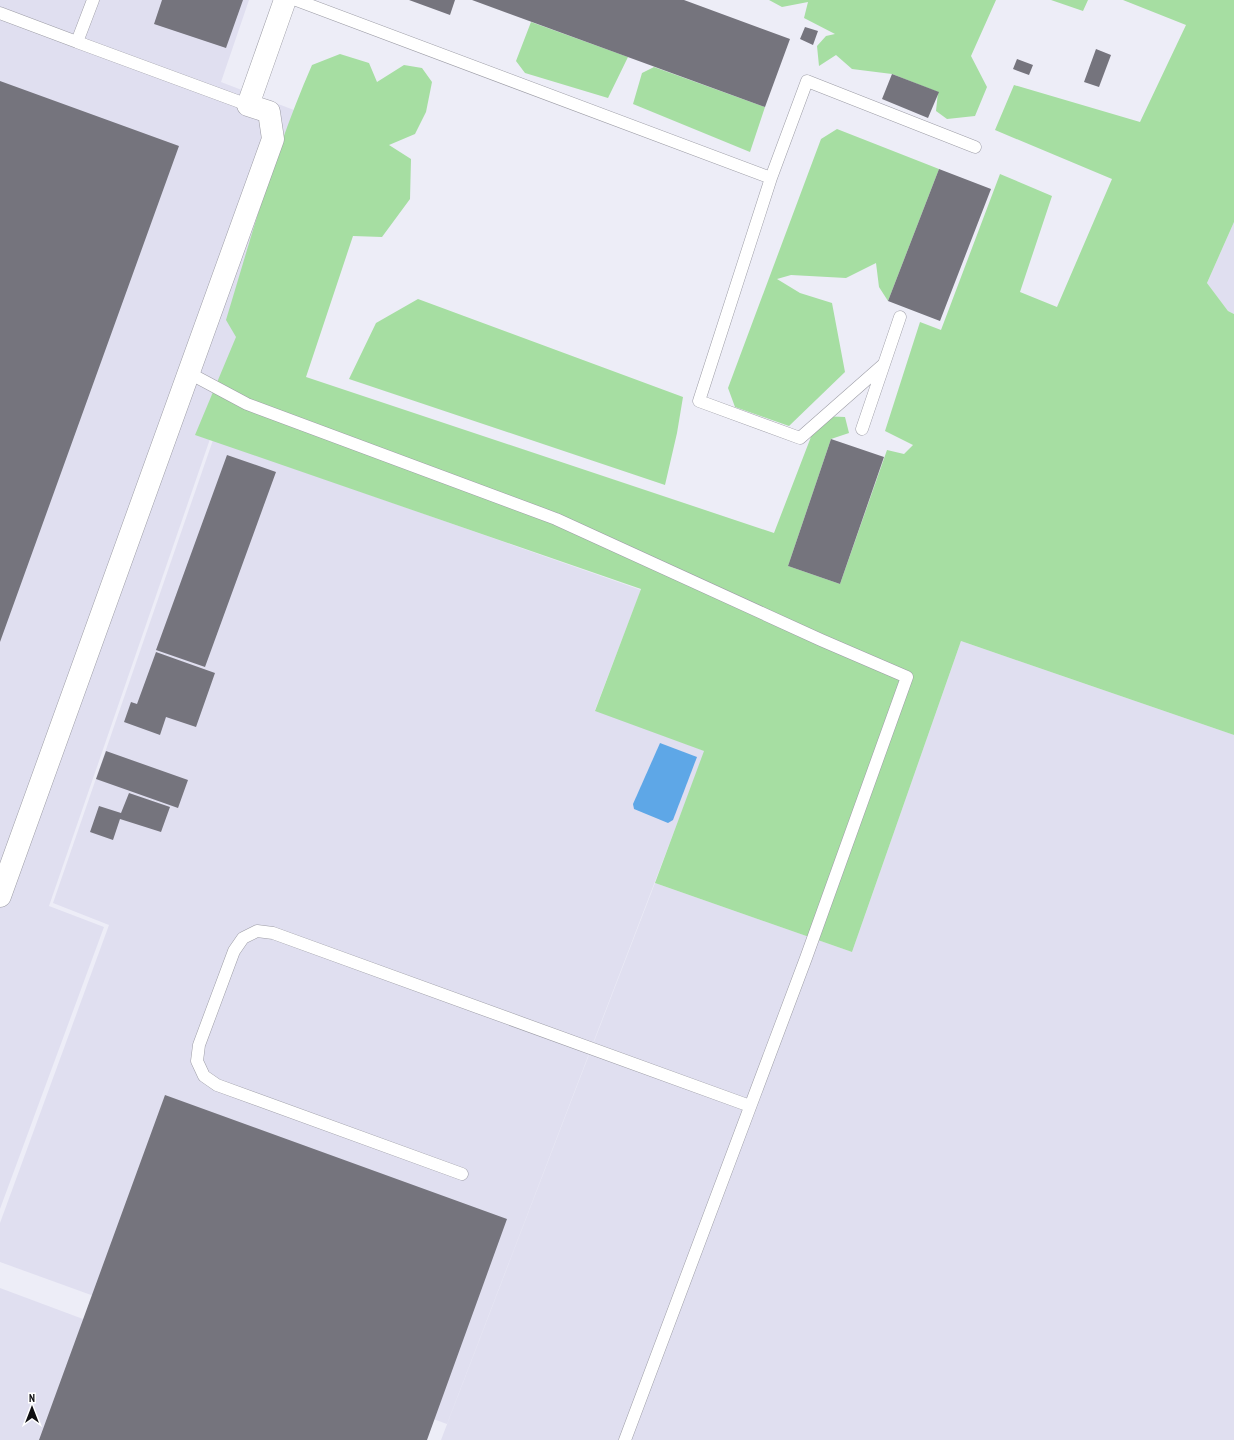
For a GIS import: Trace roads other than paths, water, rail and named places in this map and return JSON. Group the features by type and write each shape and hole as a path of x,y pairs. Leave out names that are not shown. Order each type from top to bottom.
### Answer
{"street":[{"path":"0,896 273,139 269,112 248,105 285,0"}],"lane":[{"path":"77,42 93,0"},
{"path":"296,0 771,178"},
{"path":"0,13 248,105"},
{"path":"883,365 800,438 700,402 771,178 807,81 975,147"},
{"path":"862,429 900,317"},
{"path":"188,373 247,404 556,519 820,640 907,677 808,951 625,1440"},
{"path":"462,1174 217,1085 204,1076 197,1061 199,1045 234,951 243,938 257,931 273,933 750,1106"}],"water":[{"path":"660,743 697,757 673,820 668,823 634,809 633,804"}]}
